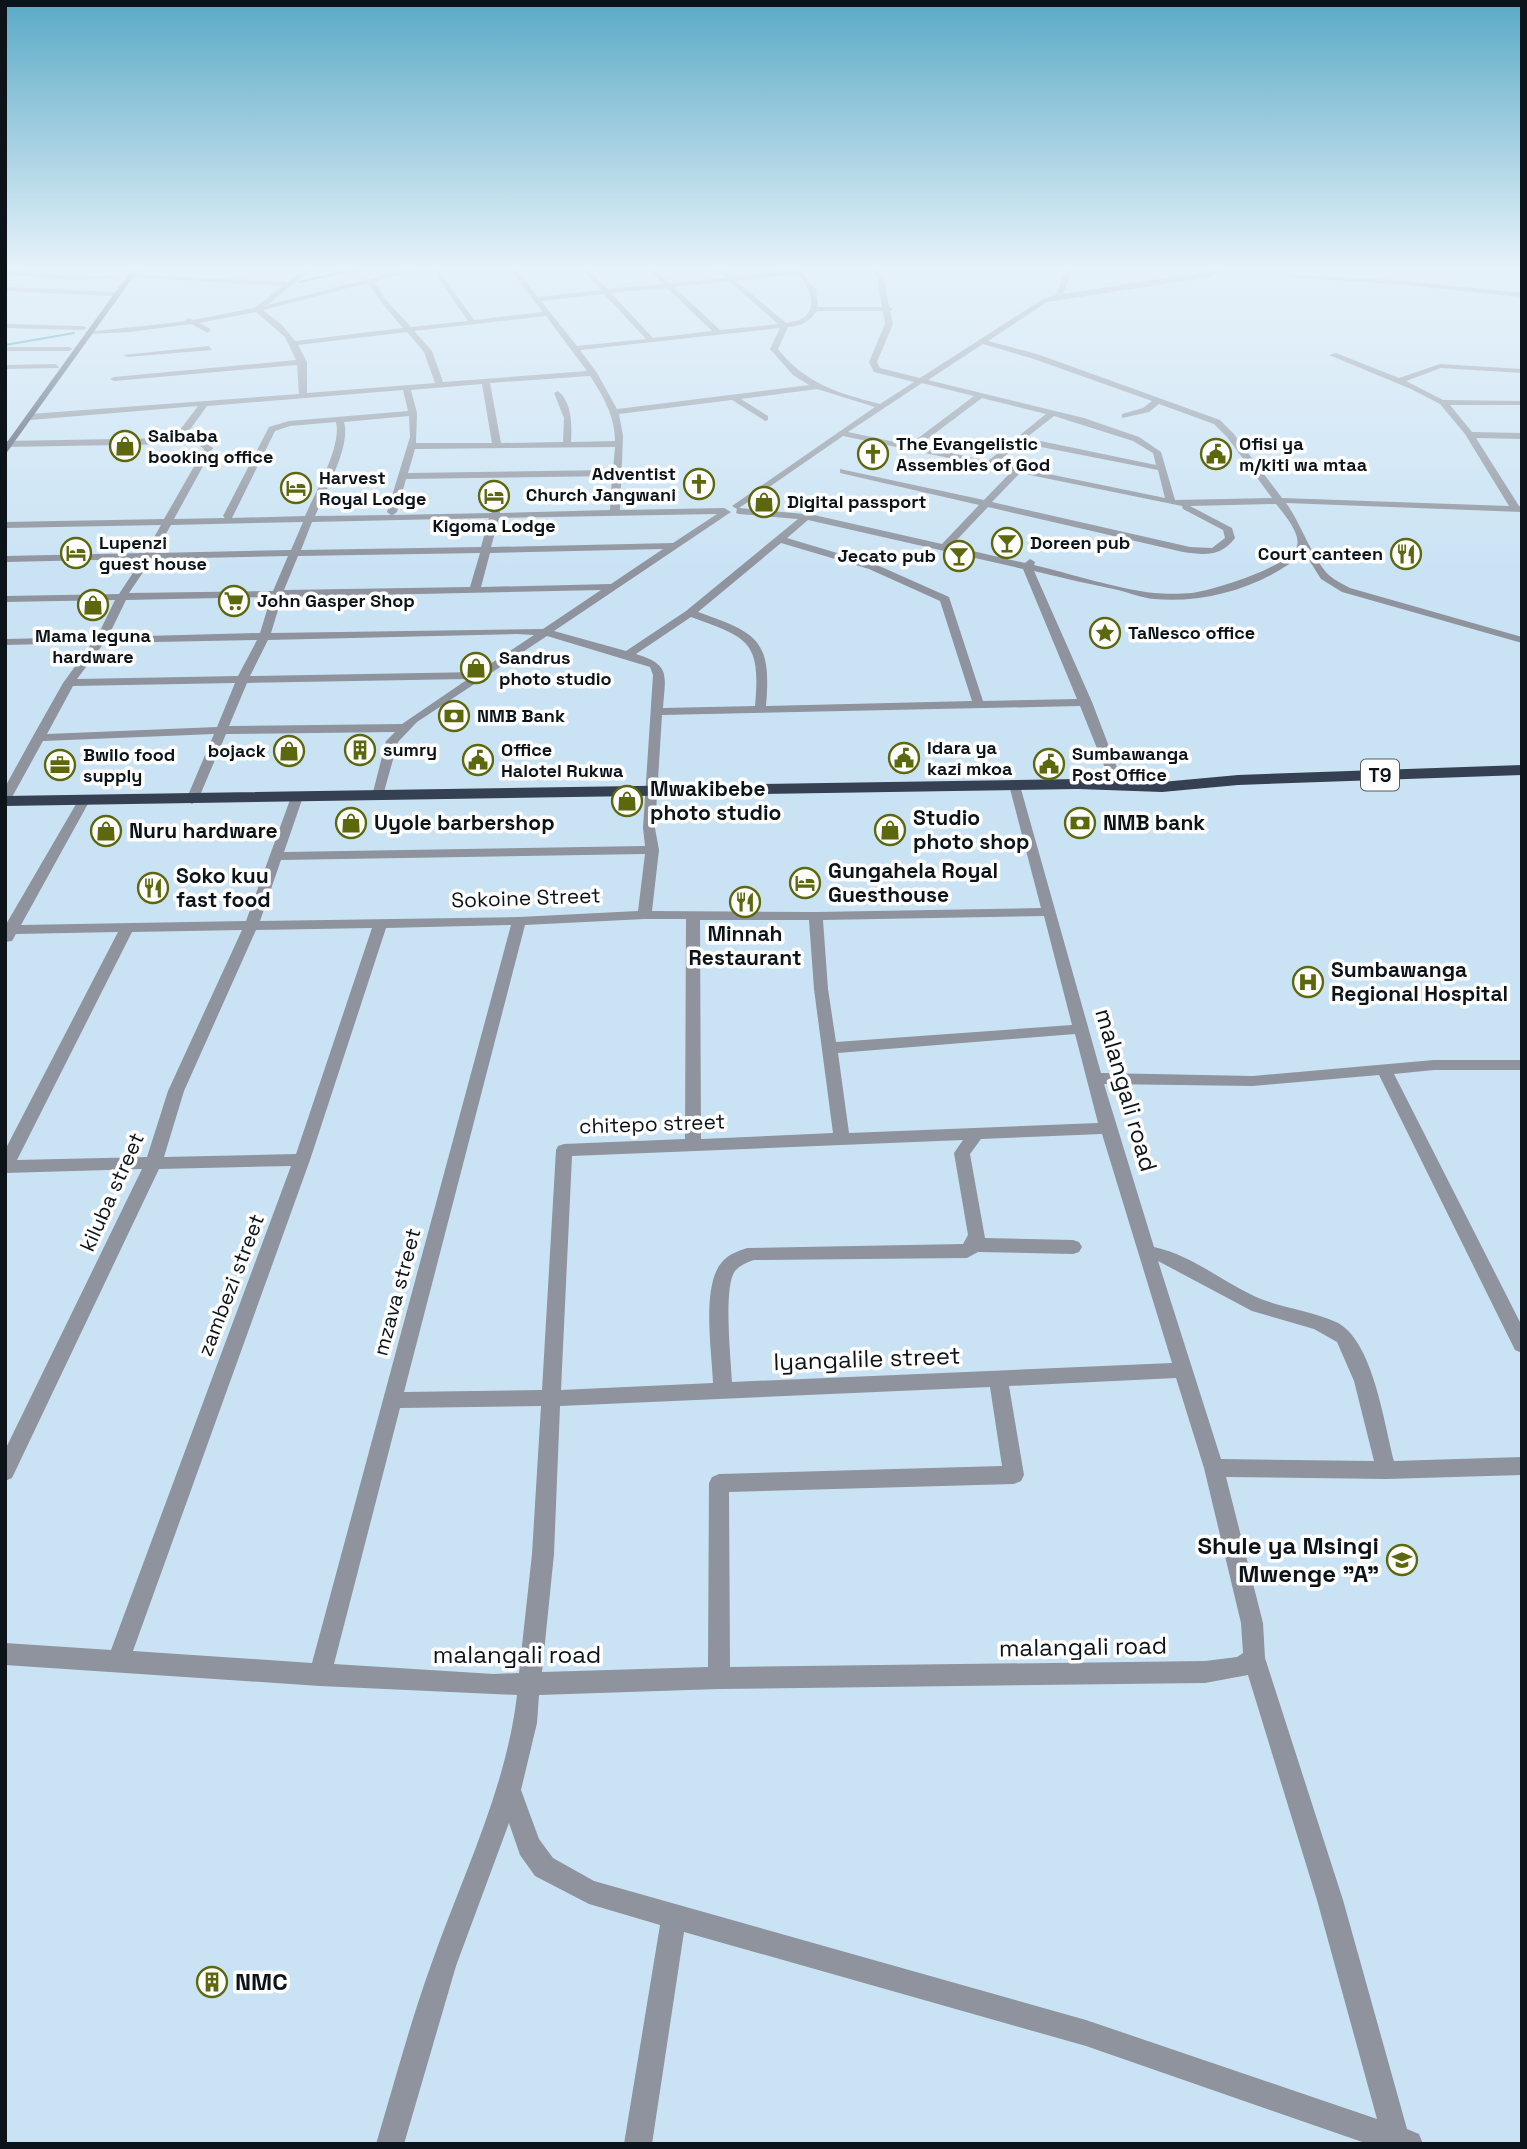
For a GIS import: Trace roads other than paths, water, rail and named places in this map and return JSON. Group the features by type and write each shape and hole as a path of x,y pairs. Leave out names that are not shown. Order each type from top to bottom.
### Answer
{"highway":[{"name":"T9","path":"5,800 83,802 1078,784 1522,770"},
{"name":"T9","path":"1078,784 1115,778 1143,781"}],"main road":[{"path":"7,444 54,369"},
{"path":"7,444 30,417 61,369"}],"street":[{"path":"114,379 224,369"},
{"path":"303,369 303,396"},
{"path":"435,369 440,386"},
{"path":"590,369 615,412 619,426 614,510"},
{"path":"792,369 800,378 816,387 844,398 884,407"},
{"path":"843,471 1183,549 1213,552 1225,547 1230,538 1227,528 1175,502 1160,468 1157,452 1150,445 1054,412 879,369"},
{"path":"378,796 392,741 406,727 841,433 941,369"},
{"path":"1069,369 1220,425 1294,521 1303,542 1325,577 1346,590 1522,640"},
{"path":"1367,369 1440,402 1471,435 1519,509"},
{"path":"1397,382 1430,369"},
{"path":"1493,369 1522,371"},
{"path":"30,417 593,373"},
{"path":"486,383 497,445"},
{"path":"615,412 816,387"},
{"path":"392,512 411,446 413,413 407,389"},
{"path":"558,393 568,418 567,444"},
{"path":"910,447 982,394"},
{"path":"733,397 765,418"},
{"path":"1440,402 1522,401"},
{"path":"1125,416 1146,410 1156,402"},
{"path":"177,441 204,404"},
{"path":"989,464 1054,412"},
{"path":"228,516 272,429 289,424 413,413"},
{"path":"192,800 220,730 265,634 278,592 337,452 342,430 339,419"},
{"path":"841,433 1175,502 1248,504 1278,500 1519,509"},
{"path":"1471,435 1522,436"},
{"path":"1021,440 1160,468"},
{"path":"5,800 69,683 101,639 122,597 148,557 209,448 206,444 177,441 7,444"},
{"path":"411,446 618,444"},
{"path":"946,546 1018,470"},
{"path":"403,476 617,473"},
{"path":"5,522 732,509 808,516 1029,564 1143,594 1191,597 1243,583 1297,553 1303,542"},
{"path":"167,519 392,512 496,512"},
{"path":"475,589 496,512"},
{"path":"628,655 690,613 808,516"},
{"path":"782,540 864,563 945,599 979,706"},
{"path":"5,559 674,546"},
{"path":"1029,564 1115,778"},
{"path":"5,599 612,587"},
{"path":"690,613 734,628 756,642 762,662 761,710"},
{"path":"5,642 470,630 547,632 655,665 659,675 651,792 652,850 645,915"},
{"path":"69,683 482,675"},
{"path":"656,712 1086,702"},
{"path":"38,738 220,730 406,727"},
{"name":"malangali road","path":"5,1654 494,1685 719,1678 1206,1672 1241,1667 1254,1658 1252,1623 1213,1468 1108,1128 1014,785"},
{"name":"kiluba street","path":"5,1472 154,1161 176,1091 251,926 297,797"},
{"path":"8,934 83,802"},
{"path":"276,856 652,850"},
{"name":"Sokoine Street","path":"8,934 127,928 519,921 645,915 817,916 1048,912"},
{"path":"693,915 693,1146"},
{"path":"817,916 821,989 842,1140"},
{"name":"mzava street","path":"320,1675 519,921"},
{"name":"zambezi street","path":"118,1661 302,1160 380,924"},
{"path":"127,928 6,1166 302,1160"},
{"path":"831,1048 1080,1029"},
{"path":"1094,1078 1253,1081 1385,1072 1434,1065 1522,1065"},
{"path":"1385,1072 1522,1345"},
{"name":"chitepo street","path":"390,2144 443,1966 509,1790 530,1683 553,1398 564,1147 693,1146 1108,1128"},
{"path":"723,1390 720,1288 724,1271 734,1261 754,1253 949,1254 967,1251 974,1245 978,1234 962,1153 976,1134"},
{"path":"974,1245 1073,1247"},
{"path":"1148,1252 1172,1259 1215,1285 1261,1307 1331,1327 1343,1335 1354,1353 1386,1470"},
{"name":"lyangalile street","path":"391,1400 553,1398 1182,1370"},
{"path":"719,1678 719,1483 1014,1475 998,1379"},
{"path":"1213,1468 1386,1470 1522,1466"},
{"path":"1254,1658 1403,2141"},
{"path":"509,1790 529,1846 544,1867 589,1892 973,1998 1086,2033 1403,2141"},
{"path":"638,2144 674,1917"}],"place":[{"name":"Saibaba booking office","path":"125,446"},
{"name":"The Evangelistic Assembles of God","path":"873,454"},
{"name":"Ofisi ya m/kiti wa mtaa","path":"1216,454"},
{"name":"Adventist Church Jangwani","path":"699,484"},
{"name":"Harvest Royal Lodge","path":"296,488"},
{"name":"Kigoma Lodge","path":"494,496"},
{"name":"Digital passport","path":"764,502"},
{"name":"Doreen pub","path":"1007,543"},
{"name":"Lupenzi guest house","path":"76,553"},
{"name":"Court canteen","path":"1406,554"},
{"name":"Jecato pub","path":"959,556"},
{"name":"John Gasper Shop","path":"234,601"},
{"name":"Mama leguna hardware","path":"93,605"},
{"name":"TaNesco office","path":"1105,633"},
{"name":"Sandrus photo studio","path":"476,668"},
{"name":"NMB Bank","path":"454,716"},
{"name":"sumry","path":"360,750"},
{"name":"bojack","path":"289,751"},
{"name":"Idara ya kazi mkoa","path":"904,758"},
{"name":"Office Halotel Rukwa","path":"478,760"},
{"name":"Sumbawanga Post Office","path":"1049,764"},
{"name":"Bwilo food supply","path":"60,765"},
{"name":"Mwakibebe photo studio","path":"627,801"},
{"name":"Uyole barbershop","path":"351,823"},
{"name":"NMB bank","path":"1080,823"},
{"name":"Studio photo shop","path":"890,830"},
{"name":"Nuru hardware","path":"106,831"},
{"name":"Gungahela Royal Guesthouse","path":"805,883"},
{"name":"Soko kuu fast food","path":"153,888"},
{"name":"Minnah Restaurant","path":"745,902"},
{"name":"Sumbawanga Regional Hospital","path":"1308,982"},
{"name":"Shule ya Msingi Mwenge \"A\"","path":"1402,1560"},
{"name":"NMC","path":"212,1982"}]}
